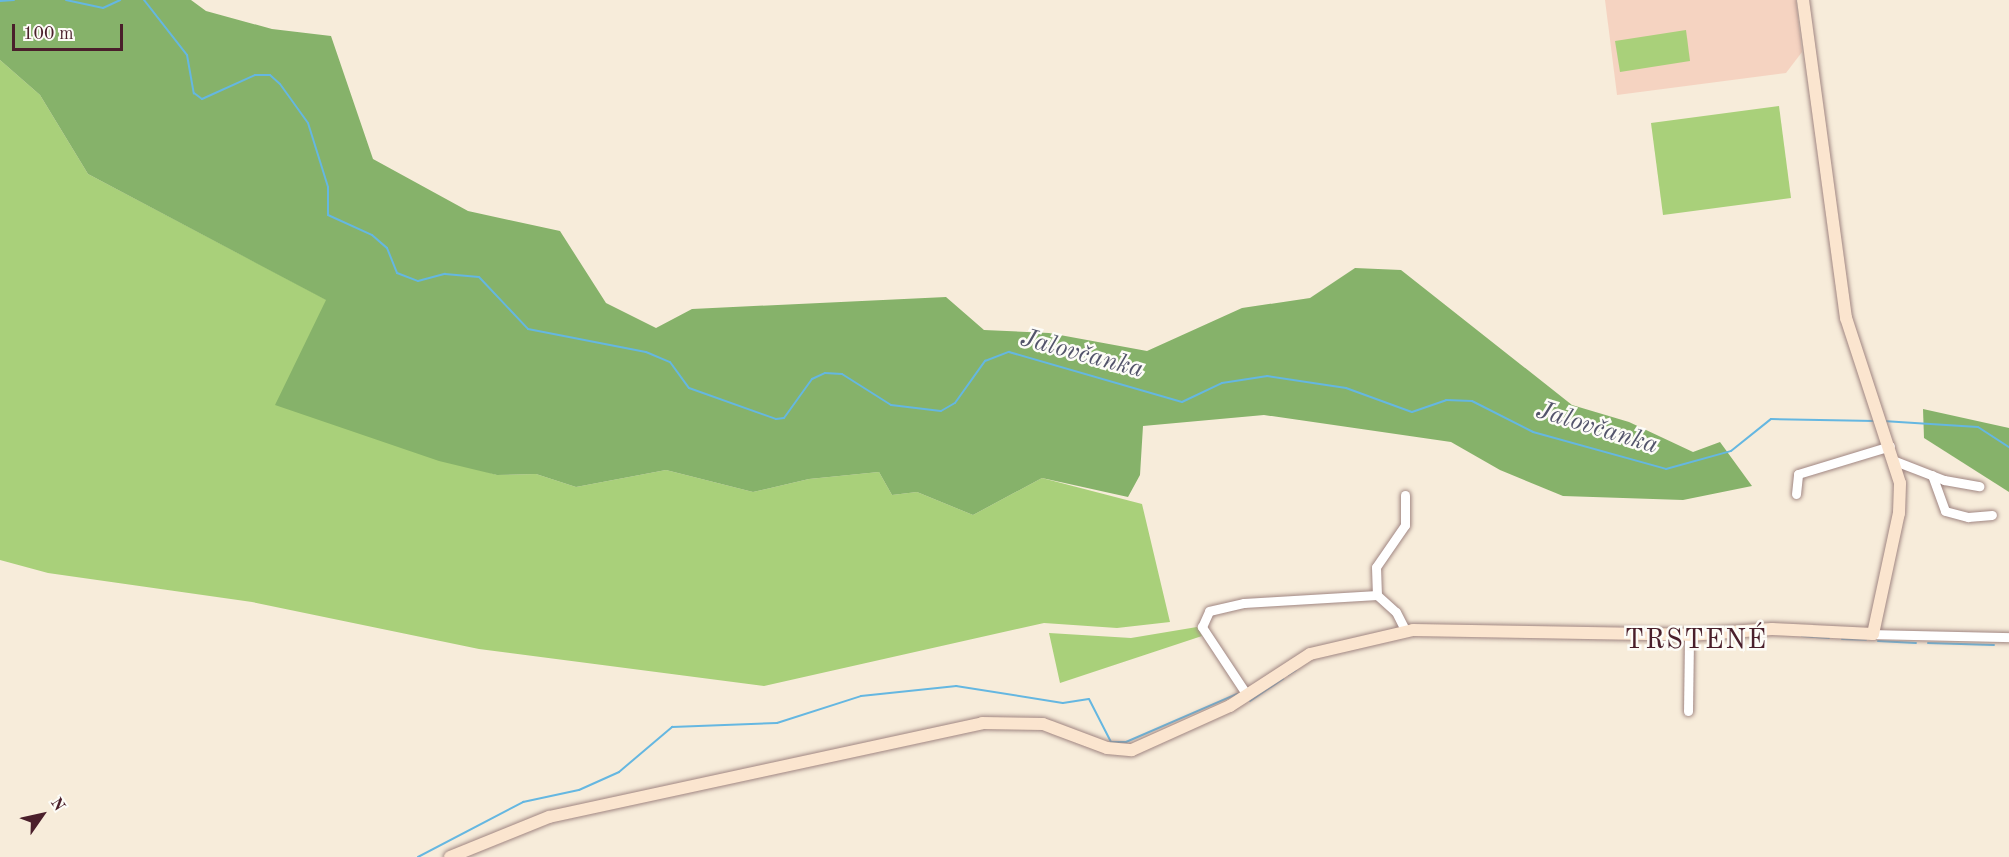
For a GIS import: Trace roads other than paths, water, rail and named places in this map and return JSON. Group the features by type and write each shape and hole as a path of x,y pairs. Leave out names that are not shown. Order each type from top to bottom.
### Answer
{"street":[{"path":"1803,0 1842,295 1876,410 1895,461 1899,513 1873,634"},
{"path":"1796,494 1798,474 1890,446"},
{"path":"1895,461 1932,475 1979,486"},
{"path":"1932,475 1945,511 1968,518 1992,515"},
{"path":"1377,595 1376,567 1409,512 1405,495"},
{"path":"1247,695 1202,627 1209,611 1244,603 1377,595 1396,612 1406,632"},
{"path":"450,857 543,818 973,725 1043,724 1128,751 1247,695 1310,654 1406,632 1689,635 1772,628 2008,639"},
{"path":"1688,711 1689,635"}],"waterway":[{"name":"Jalovčanka","path":"0,1 14,0"},
{"name":"Jalovčanka","path":"66,0 103,8 120,0"},
{"name":"Jalovčanka","path":"144,0 187,55 194,93 202,99 255,75 270,75 280,84 308,123 328,187 328,215 372,235 387,248 397,273 418,281 445,274 479,277 528,329 646,352 670,362 689,388 776,419 784,418 812,379 825,373 842,374 891,405 941,411 955,403 985,361 1009,352 1182,402 1222,383 1267,376 1346,388 1412,412 1446,400 1472,401 1533,432 1666,469 1731,451 1771,419 1875,421"},
{"name":"Jalovčanka","path":"1883,421 1978,427 2009,447"},
{"path":"1802,636 1829,638"},
{"path":"1842,639 1866,640"},
{"path":"1878,641 1916,643"},
{"path":"1928,643 1994,645"},
{"path":"1288,675 1296,670"},
{"path":"1250,701 1283,679"},
{"path":"418,857 523,802 579,790 619,772 672,727 777,723 861,696 956,686 1063,703 1089,699 1111,742 1126,742 1237,694"}],"district":[{"name":"TRSTENÉ","path":"1696,641"}]}
